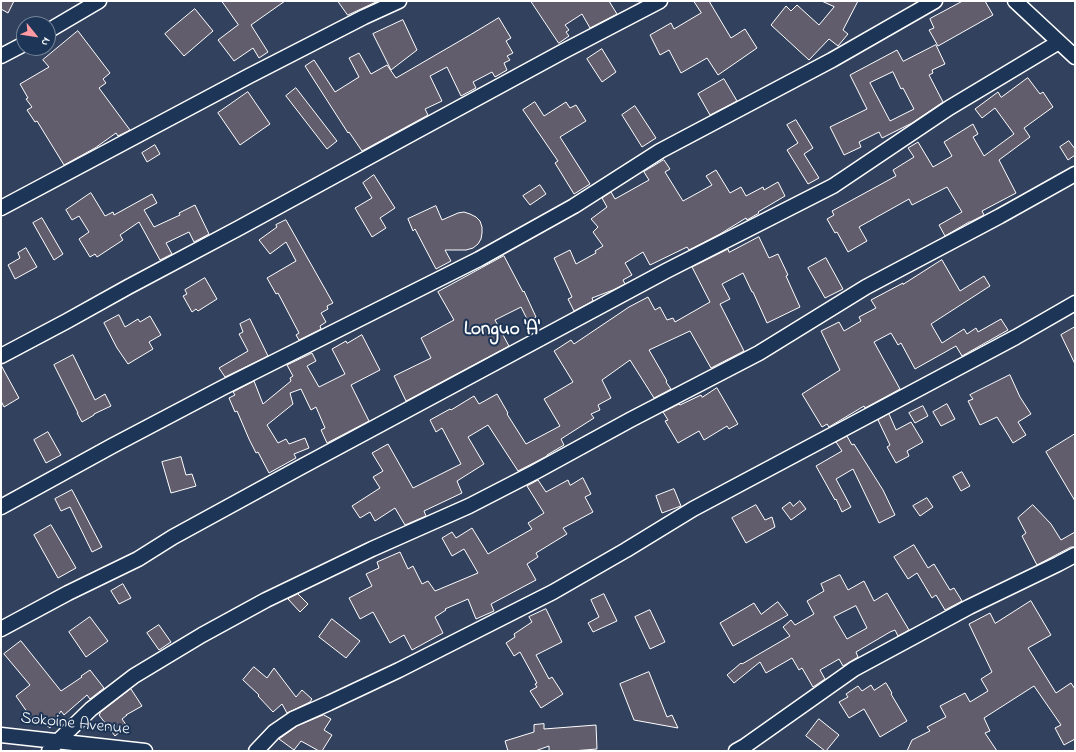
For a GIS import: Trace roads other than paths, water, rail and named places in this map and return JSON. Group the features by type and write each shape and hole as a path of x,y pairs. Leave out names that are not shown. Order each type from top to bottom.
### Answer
{"street":[{"path":"56,26 99,1"},
{"path":"1,208 249,76 364,17 399,1"},
{"path":"1,356 67,322 128,287 412,133 660,1"},
{"path":"1,507 224,387 479,259 574,206 660,151 832,60 935,1"},
{"path":"1015,1 1075,57"},
{"path":"1,629 138,559 173,537 301,467 666,271 833,186 949,108 1059,42"},
{"path":"1,56 16,48"},
{"path":"53,746 91,709 134,676 202,635 266,600 372,549 469,506 535,472 630,420 759,353 866,287 1000,216 1075,174"},
{"path":"256,751 274,732 293,719 441,649 553,592 693,509 1016,337 1075,303"},
{"path":"736,751 854,669 969,607 1075,555"},
{"name":"Sokoine Avenue","path":"1,735 53,746 145,751"}],"district":[{"name":"Longuo 'A'","path":"502,331"}]}
